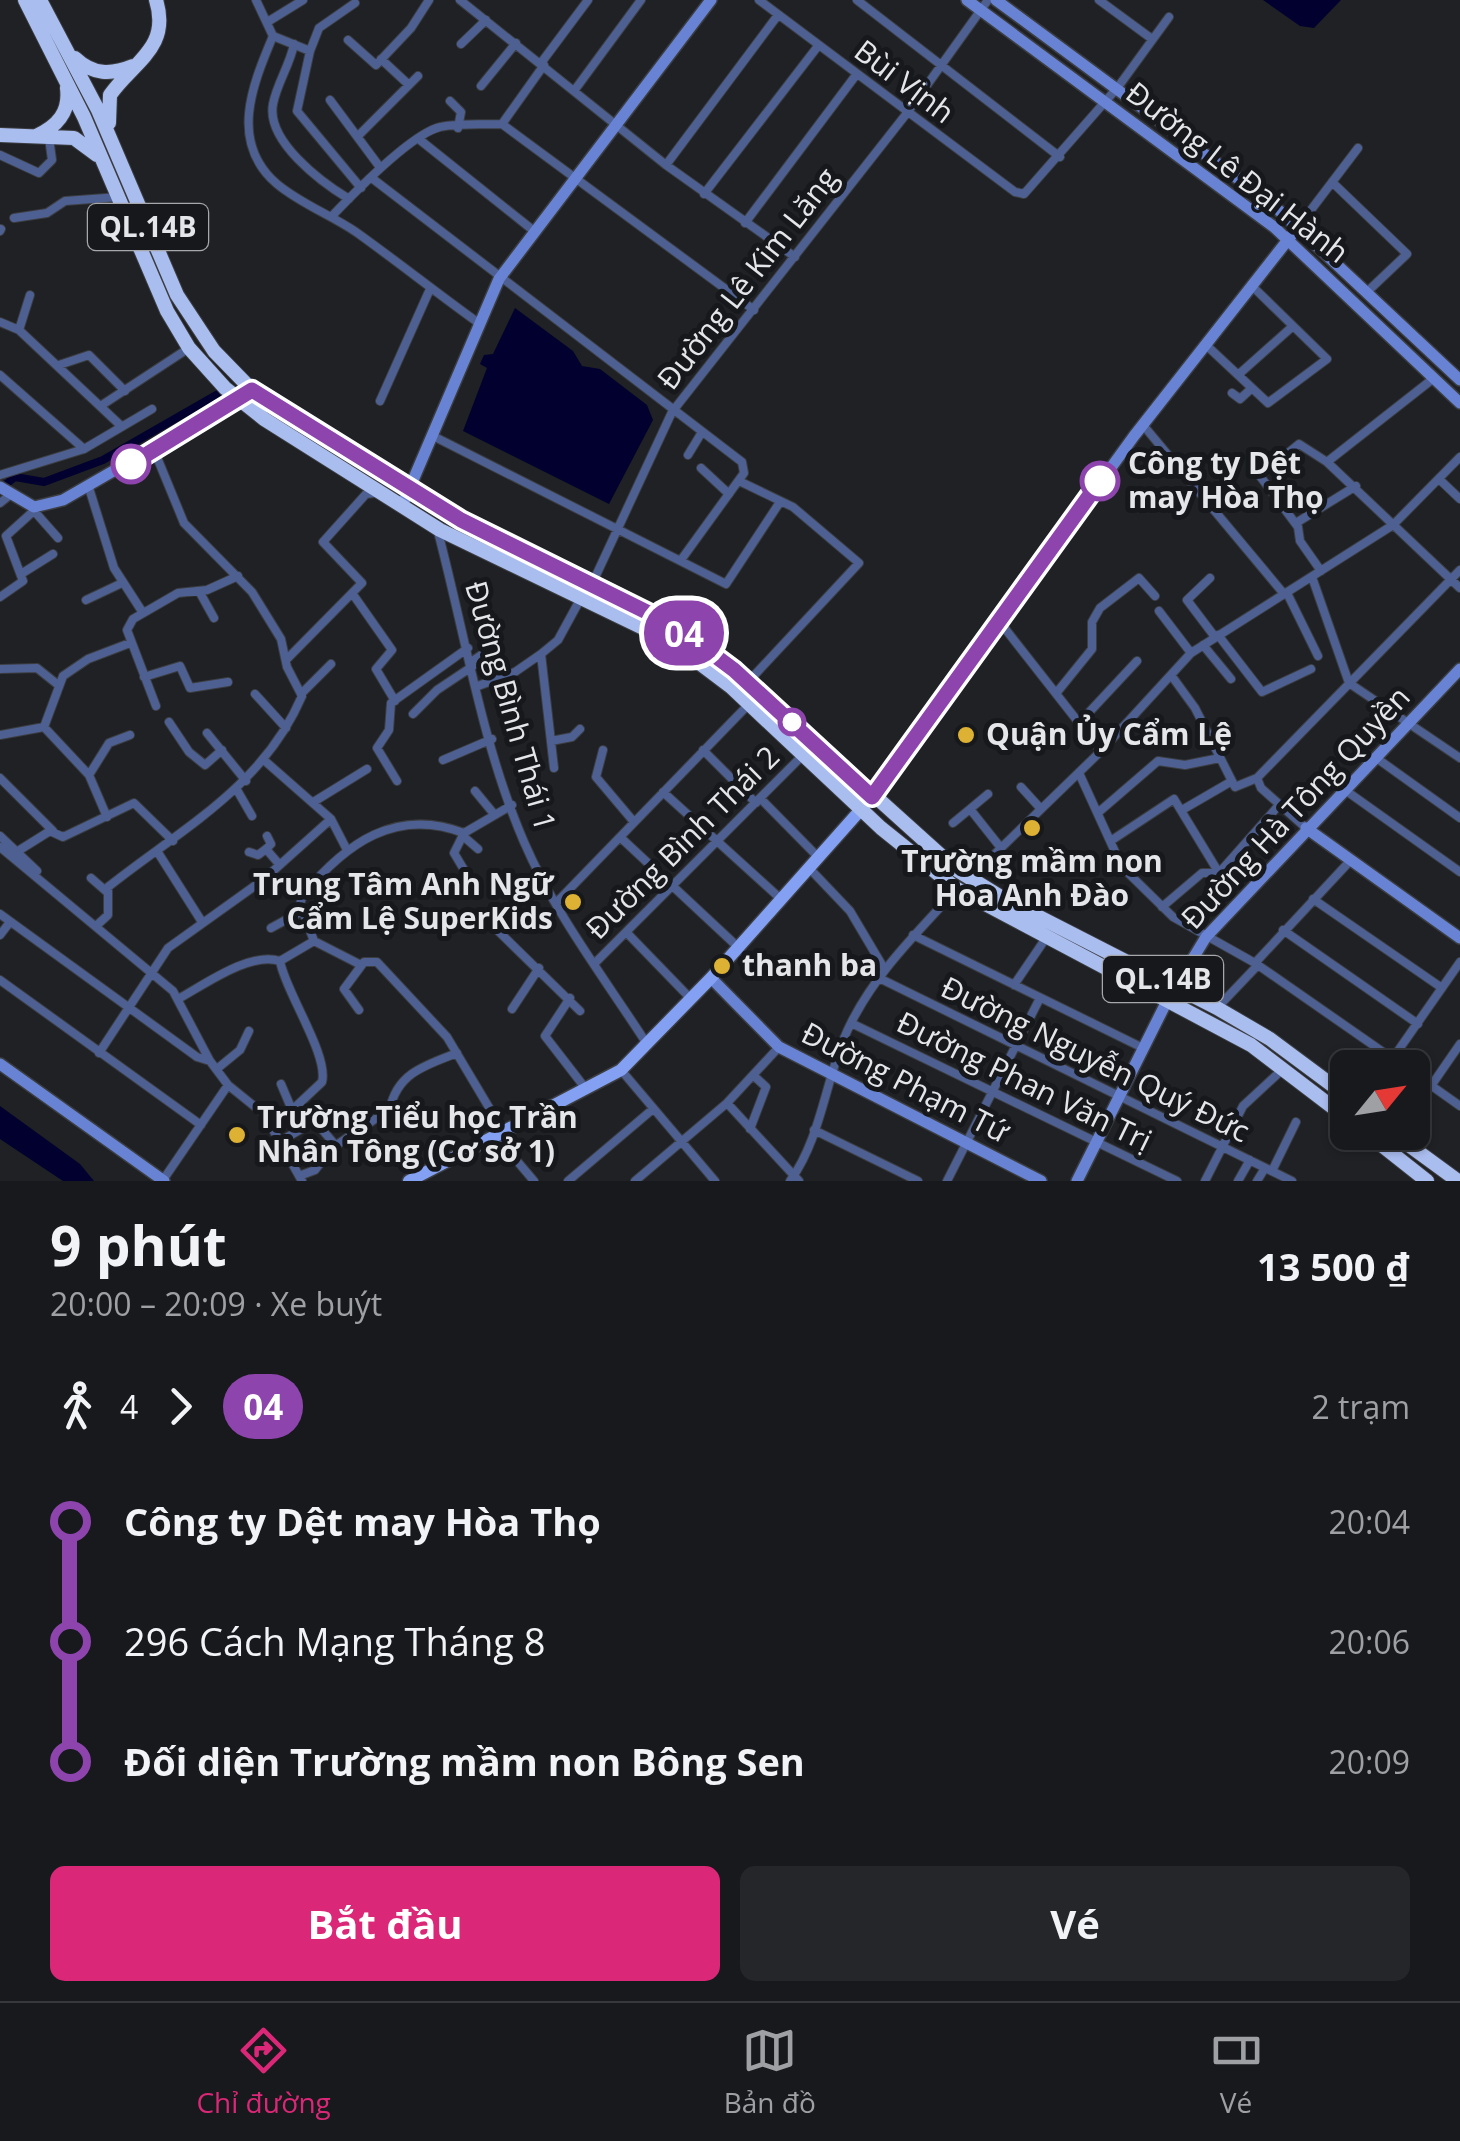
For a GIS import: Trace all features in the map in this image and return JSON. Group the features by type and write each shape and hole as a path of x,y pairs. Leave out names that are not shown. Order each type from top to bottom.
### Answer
{"highway":[{"name":"QL.14B","path":"25,0 108,170 158,292 190,348 240,400 437,528 584,596 670,642 748,704 862,809 957,889 1251,1045 1330,1104"},
{"name":"QL.14B","path":"40,0 112,138 188,315 214,351 252,390 412,491 503,542 592,582 675,626 748,682 872,797 969,878 1217,1008 1270,1039 1330,1084"},
{"path":"112,138 107,101 143,62 158,37 156,0"},
{"path":"67,49 96,72 117,72 143,62"},
{"path":"30,138 50,128 65,112 68,92 63,72"},
{"path":"0,135 48,136 83,142 108,170"},
{"path":"1387,1150 1425,1180"},
{"path":"1416,1150 1458,1181"}],"main road":[{"path":"409,1181 621,1070 739,948 872,797"}],"street":[{"path":"256,0 273,36 246,109 254,149 275,182 332,216 480,324"},
{"path":"269,21 303,0"},
{"path":"348,40 373,65 429,0"},
{"path":"460,0 666,165 795,257"},
{"path":"574,91 641,0"},
{"path":"402,506 412,491 499,279 710,0"},
{"name":"Bùi Vịnh","path":"759,0 1015,192 1024,194 1060,157"},
{"path":"856,0 1060,157 1118,88 1168,16"},
{"name":"Đường Lê Đại Hành","path":"967,0 984,5 1291,242 1460,403"},
{"name":"Đường Lê Đại Hành","path":"996,0 1118,88 1298,228 1460,380"},
{"path":"1099,0 1152,39"},
{"path":"502,124 583,2"},
{"path":"355,3 317,32 297,111 361,188"},
{"name":"Đường Lê Kim Lăng","path":"541,654 558,640 592,582 672,412 795,257 984,5"},
{"path":"666,165 778,15"},
{"path":"461,44 486,20"},
{"path":"273,36 310,51"},
{"path":"294,44 274,98 274,121 281,136 325,186 348,199"},
{"path":"481,86 516,44"},
{"path":"704,194 818,46"},
{"path":"381,60 409,85"},
{"path":"745,223 856,75"},
{"path":"358,136 418,76"},
{"path":"330,100 379,166"},
{"path":"450,101 460,112 458,128"},
{"path":"332,216 372,179 379,166 442,126 502,124 754,310"},
{"path":"0,156 39,173 52,160 48,136"},
{"path":"420,140 534,230"},
{"path":"872,797 1143,424 1251,285 1291,242 1358,148"},
{"path":"372,179 742,462 744,473 681,560"},
{"path":"1332,182 1407,254 1368,291"},
{"path":"14,218 47,213 65,201 119,197"},
{"path":"1205,344 1268,404 1326,359 1251,285"},
{"path":"380,401 430,289"},
{"path":"19,330 30,295"},
{"path":"0,322 19,330 119,424"},
{"path":"1238,375 1293,326"},
{"path":"102,404 190,348"},
{"path":"59,365 89,356 124,391"},
{"path":"0,375 84,449"},
{"path":"1327,462 1434,378"},
{"path":"1232,393 1240,398 1252,388"},
{"path":"22,578 6,536 36,510 89,488 252,390"},
{"path":"0,476 84,449 113,433 119,424 152,408"},
{"path":"1143,424 1286,594 1318,656"},
{"path":"688,455 702,432"},
{"path":"433,436 726,584 780,502"},
{"path":"1321,572 1300,541 1296,522 1260,476 1299,444 1356,486 1460,588"},
{"path":"154,450 184,523 238,576 281,639 301,695"},
{"path":"969,878 1101,751 1191,654 1394,526 1460,456"},
{"path":"702,468 730,494"},
{"path":"1439,479 1460,499"},
{"path":"739,481 794,507 858,565 748,682"},
{"path":"1296,522 1356,486"},
{"path":"89,488 122,583 143,613"},
{"path":"286,660 362,583 324,542 366,494 380,492"},
{"path":"4,495 36,510 58,538"},
{"name":"Đường Bình Thái 1","path":"437,528 512,805 541,876 647,1044"},
{"path":"0,597 54,554"},
{"path":"1171,676 1195,708 1235,787 1257,778 1460,570"},
{"path":"156,706 127,630 143,613 178,593 199,591 238,576"},
{"path":"1312,577 1349,684 1460,758"},
{"path":"1058,692 1092,649 1092,622 1100,608 1140,578 1154,596"},
{"path":"1210,578 1188,596 1262,692 1311,669"},
{"path":"86,600 122,583"},
{"path":"199,591 214,618"},
{"path":"352,594 392,650 376,671 394,701 389,730 377,746 397,781"},
{"path":"1159,611 1191,654"},
{"path":"998,620 1101,751"},
{"path":"413,714 493,647 492,635"},
{"path":"44,727 56,703 57,684 88,659 130,642"},
{"path":"1203,645 1231,679"},
{"path":"394,701 468,648"},
{"path":"478,686 514,672 541,654 554,768"},
{"path":"1080,722 1136,662"},
{"path":"96,926 108,915 108,886 174,841 246,781 265,761 301,695 331,664"},
{"path":"144,676 180,666 190,688 228,682"},
{"path":"0,669 38,668 57,684"},
{"name":"Đường Hà Tông Quyền","path":"1077,1181 1166,1001 1206,937 1460,669"},
{"path":"255,694 286,728"},
{"path":"556,902 748,704"},
{"path":"169,722 185,747 205,765 222,750"},
{"path":"0,735 44,727"},
{"path":"44,727 89,775 108,816"},
{"path":"551,741 580,730"},
{"path":"207,733 246,781"},
{"path":"89,775 109,743 130,735"},
{"path":"443,760 492,739"},
{"path":"603,750 596,777 634,822"},
{"path":"703,750 758,801 814,864 850,911 882,974"},
{"name":"Đường Bình Thái 2","path":"595,963 803,755"},
{"path":"1376,757 1460,818"},
{"path":"1100,811 1158,761 1185,765 1220,758"},
{"path":"265,761 332,819 348,850"},
{"path":"314,801 367,769"},
{"path":"1079,773 1100,811 1122,867 1162,907 1206,937 1257,964 1381,1050"},
{"path":"0,778 53,831 63,836 131,804 138,806 174,841"},
{"path":"1257,778 1279,806 1306,828 1460,938"},
{"path":"1182,810 1232,781"},
{"path":"1021,787 1041,809"},
{"path":"236,790 252,816"},
{"path":"1344,790 1460,872"},
{"path":"476,791 494,814"},
{"path":"663,792 782,900"},
{"path":"953,823 988,794"},
{"path":"1112,840 1174,799 1219,873"},
{"path":"469,878 454,854 463,834 512,805"},
{"path":"1162,907 1202,873 1219,873 1279,806"},
{"path":"970,809 1001,848"},
{"path":"98,1054 168,948 332,819"},
{"path":"478,849 463,834 447,826 390,825 348,850 303,894 302,911 314,941 361,965 378,962 457,1054 499,1133 534,1181"},
{"path":"18,851 53,831"},
{"path":"0,836 178,999 210,1060 228,1085 252,1101 273,1128 301,1179 315,1170 336,1146 390,1109 395,1088 411,1073 457,1054"},
{"path":"249,852 258,855 266,849 270,844 267,836"},
{"path":"620,837 739,948"},
{"path":"0,847 50,884"},
{"path":"266,849 279,864"},
{"path":"158,851 202,922"},
{"path":"1217,1008 1350,861"},
{"path":"541,876 494,926 580,1010"},
{"path":"91,878 107,892"},
{"path":"727,1103 794,1180 851,1023 882,974 957,889"},
{"path":"1314,900 1442,988"},
{"path":"272,928 302,911"},
{"path":"0,914 197,1057 210,1060"},
{"path":"0,935 10,922"},
{"path":"1284,930 1418,1024"},
{"path":"628,934 691,998"},
{"path":"913,935 1144,1048"},
{"path":"1014,985 1046,938"},
{"path":"280,961 314,941"},
{"path":"178,999 231,971 275,958 280,961 298,1000 305,1030 322,1058 324,1073 322,1082 273,1128"},
{"path":"1399,1050 1460,962"},
{"path":"359,1010 344,989 361,965"},
{"path":"512,1008 539,968"},
{"name":"Đường Nguyễn Quý Đức","path":"882,974 1016,1046 1292,1181"},
{"name":"Đường Phạm Tứ","path":"711,978 779,1047 1041,1181"},
{"path":"0,980 201,1125"},
{"path":"570,998 545,1038 586,1089"},
{"path":"947,1181 1040,998"},
{"name":"Đường Phan Văn Trị","path":"851,1023 1177,1181"},
{"path":"218,1068 240,1050 249,1031"},
{"path":"1460,1044 1430,1086 1460,1106"},
{"path":"635,1181 727,1103 779,1047"},
{"path":"0,1064 163,1181 228,1085"},
{"path":"1205,1181 1244,1106 1283,1068"},
{"path":"621,1070 715,1181"},
{"path":"750,1129 766,1087 753,1074"},
{"path":"281,1084 292,1110"},
{"path":"568,1181 653,1110"},
{"path":"279,1142 314,1121 336,1146"},
{"path":"1257,1181 1296,1122"},
{"path":"814,1130 918,1181"},
{"path":"1238,1181 1250,1160"}],"shaded area":[{"path":"1263,0 1341,0 1314,28 1300,26"},
{"path":"515,308 573,351 582,366 600,369 647,405 653,420 609,504 463,431 487,368 480,364 484,355 493,354"},
{"path":"0,1106 80,1164 94,1181 63,1181 0,1139"}],"waterway":[{"path":"0,489 15,477 44,482 103,460 218,394"}],"bus line":[{"name":"04","path":"131,464 252,390 461,520 675,626 734,670 872,797 1100,481"}],"place":[{"name":"Công ty Dệt may Hòa Thọ","path":"1100,481"},
{"name":"Quận Ủy Cẩm Lệ","path":"966,735"},
{"name":"Trường mầm non Hoa Anh Đào","path":"1032,828"},
{"name":"Trung Tâm Anh Ngữ Cẩm Lệ SuperKids","path":"573,902"},
{"name":"thanh ba","path":"722,966"},
{"name":"Trường Tiểu học Trần Nhân Tông (Cơ sở 1)","path":"237,1135"}]}
